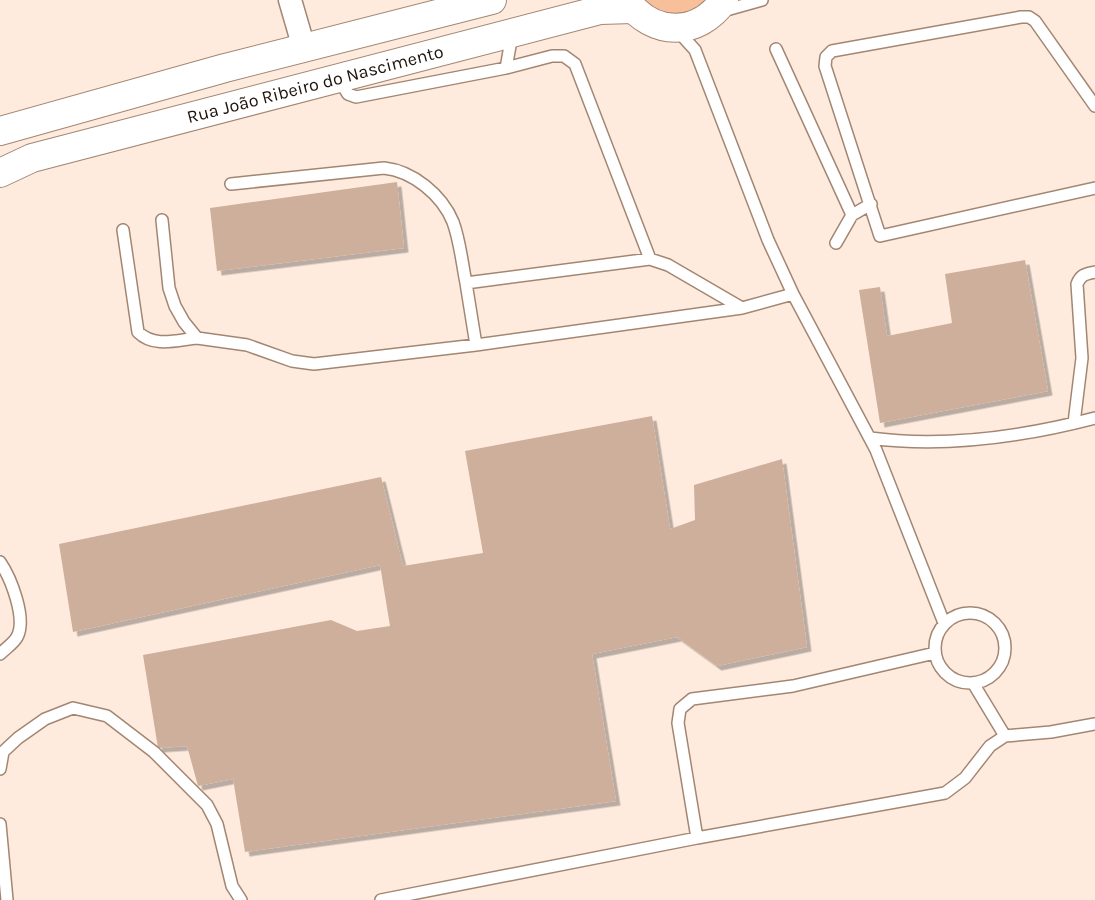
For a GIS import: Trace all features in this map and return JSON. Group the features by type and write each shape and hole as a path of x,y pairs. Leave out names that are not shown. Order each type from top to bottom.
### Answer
{"main road":[{"name":"Rua João Ribeiro do Nascimento","path":"0,131 225,68 492,0"},
{"name":"Rua João Ribeiro do Nascimento","path":"0,173 32,158 600,10 630,5"},
{"path":"630,5 652,23 688,34 724,5"}],"street":[{"path":"290,0 304,48"}],"lane":[{"path":"724,5 762,0"},
{"path":"1095,106 1035,21 1029,17 1021,16 832,51 826,57 825,66 880,236 1095,188"},
{"path":"506,68 512,33"},
{"path":"688,34 773,253 870,438 944,623"},
{"path":"776,49 852,215"},
{"path":"338,78 348,94 356,97 506,68 552,56 564,56 575,64 650,259"},
{"path":"231,184 384,168 399,170 411,175 433,194 452,221 466,283 476,345"},
{"path":"836,243 852,215 870,204"},
{"path":"162,220 169,288 175,306 184,322 198,338"},
{"path":"123,230 138,332 146,340 154,343 198,338 247,345 292,361 314,364 476,345 742,308 793,294"},
{"path":"466,283 650,259 668,265 742,308"},
{"path":"1074,423 1082,358 1077,284 1085,274 1095,272"},
{"path":"870,438 909,443 988,438 1095,418"},
{"path":"0,562 11,581 20,623 17,637 0,654"},
{"path":"973,612 992,620 1002,632 1006,647 1000,668 988,678 973,683 963,682 949,675 939,663 935,653 935,642 944,623 962,613 973,612"},
{"path":"697,838 678,723 680,709 692,699 793,686 935,653"},
{"path":"973,683 1005,736"},
{"path":"0,769 3,752 18,738 45,719 74,708 107,716 154,752 207,806 217,824 232,886 241,900"},
{"path":"381,900 697,838 944,793 964,778 990,746 1005,736 1050,732 1095,724"},
{"path":"0,824 7,900"}],"shaded area":[{"path":"638,0 714,0 704,10 666,18"}],"building":[{"path":"397,182 404,248 217,271 210,208"},
{"path":"1025,260 1048,391 880,423 859,290 880,287 887,336 952,323 945,274"},
{"path":"652,416 670,529 695,520 694,485 782,459 807,647 717,666 677,637 592,654 616,801 245,852 233,779 198,786 187,746 158,748 143,655 331,620 357,631 390,626 380,565 73,632 59,544 381,477 403,566 483,553 465,451"}]}
